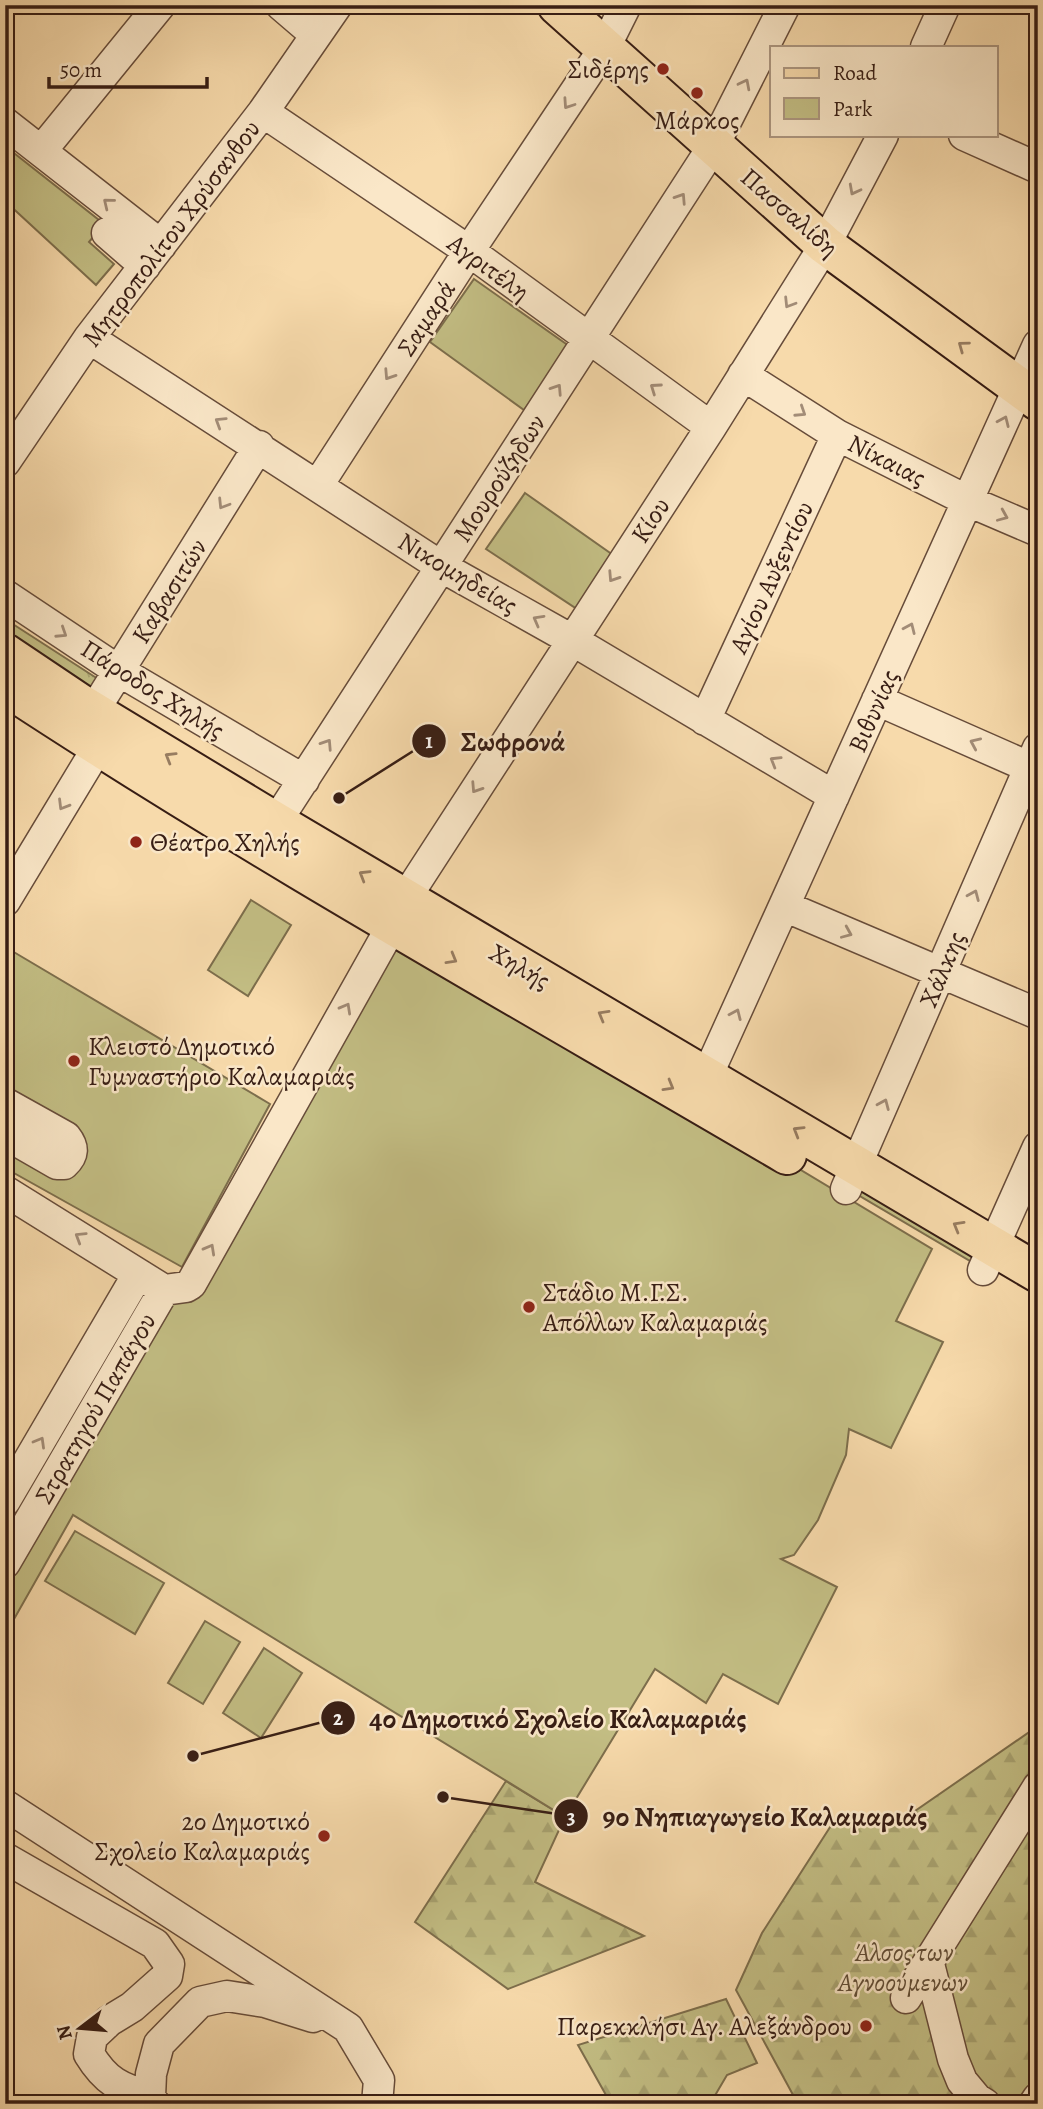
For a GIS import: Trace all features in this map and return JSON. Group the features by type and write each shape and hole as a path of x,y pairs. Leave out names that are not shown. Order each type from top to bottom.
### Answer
{"main road":[{"name":"Πασσαλίδη","path":"557,5 825,245 1028,394"},
{"name":"Χηλής","path":"5,653 90,731"},
{"name":"Χηλής","path":"5,686 90,731 269,834 988,1258 1038,1302"},
{"name":"Χηλής","path":"399,912 707,1076 851,1178"},
{"name":"Χηλής","path":"988,1258 1038,1273"}],"street":[{"path":"42,150 160,5"},
{"path":"281,5 316,35"},
{"name":"Μητροπολίτου Χρύσανθου","path":"5,461 89,338 263,112 337,5"},
{"name":"Σαμαρά","path":"318,485 469,251 606,47 625,5"},
{"name":"Μουρούζηδων","path":"269,834 714,145 785,5"},
{"path":"926,46 945,5"},
{"name":"Αγριτέλη","path":"263,112 469,251 711,427"},
{"path":"5,123 42,150 153,256"},
{"name":"Κίου","path":"399,912 825,245 882,136"},
{"path":"966,136 1038,168"},
{"path":"107,233 153,256"},
{"name":"Νικομηδείας","path":"89,338 442,566 834,796"},
{"name":"Βιθυνίας","path":"707,1076 968,501 1028,394 1038,345"},
{"name":"Νίκαιας","path":"743,375 836,435 968,501 1038,531"},
{"name":"Αγίου Αυξεντίου","path":"705,720 836,435"},
{"name":"Καβασιτών","path":"5,901 119,671 259,446"},
{"name":"Πάροδος Χηλής","path":"5,595 119,671 303,780"},
{"path":"877,700 1035,762"},
{"name":"Χάλκης","path":"851,1178 1035,762"},
{"path":"784,906 1038,1014"},
{"name":"Στρατηγού Παπάγου","path":"5,1501 13,1470 138,1274 164,1290 191,1284 399,912"},
{"path":"5,1103 66,1137 73,1151 64,1164 57,1164 5,1134"},
{"path":"988,1258 1038,1147"},
{"path":"5,1191 138,1274"},
{"name":"Στρατηγού Παπάγου","path":"5,1563 164,1290"},
{"path":"906,1998 1038,1787"},
{"path":"5,1805 348,2028 379,2080 377,2104"},
{"path":"5,1858 155,1944 169,1964 167,1976 92,2037 89,2054 98,2068 122,2089 153,2100 151,2074 159,2043 200,2002 228,1996 265,2002 348,2028"},
{"path":"929,1964 953,2059 962,2081 977,2099 985,2104"},
{"path":"1034,2104 1038,2098"}],"green space":[{"path":"5,146 104,224 89,242 114,264 96,285 5,201"},
{"path":"474,279 569,346 524,410 430,342"},
{"path":"525,493 613,555 577,609 486,549"},
{"path":"5,619 98,679 91,691 5,636"},
{"path":"251,900 291,925 248,996 208,970"},
{"name":"Στάδιο Μ.Γ.Σ. Απόλλων Καλαμαριάς","path":"397,927 932,1249 896,1321 943,1342 891,1448 849,1429 846,1455 818,1520 794,1555 781,1559 837,1587 778,1704 723,1674 706,1703 655,1669 565,1817 73,1515 5,1635 5,1567 164,1292 191,1287"},
{"path":"7,948 270,1104 182,1267 5,1168"},
{"path":"857,1169 992,1247 982,1268 848,1189"},
{"path":"75,1531 164,1583 135,1634 45,1581"},
{"path":"205,1621 240,1642 203,1704 168,1683"},
{"path":"264,1648 302,1673 261,1738 223,1713"},
{"name":"Άλσος των Αγνοούμενων","path":"1038,1726 1038,2074 1020,2104 798,2104 736,1990 762,1933 834,1821 899,1822"},
{"path":"506,1781 565,1817 535,1882 644,1936 508,1989 415,1922"},
{"path":"726,1999 757,2063 727,2075 710,2104 611,2104 578,2045"}],"place":[{"name":"Σιδέρης","path":"663,69"},
{"name":"Μάρκος","path":"697,93"},
{"name":"Σωφρονά","path":"339,798"},
{"name":"Θέατρο Χηλής","path":"136,842"},
{"name":"Κλειστό Δημοτικό Γυμναστήριο Καλαμαριάς","path":"74,1061"},
{"name":"Στάδιο Μ.Γ.Σ. Απόλλων Καλαμαριάς","path":"529,1307"},
{"name":"4ο Δημοτικό Σχολείο Καλαμαριάς","path":"193,1756"},
{"name":"9ο Νηπιαγωγείο Καλαμαριάς","path":"443,1797"},
{"name":"2ο Δημοτικό Σχολείο Καλαμαριάς","path":"324,1836"},
{"name":"Παρεκκλήσι Αγ. Αλεξάνδρου","path":"866,2026"}]}
